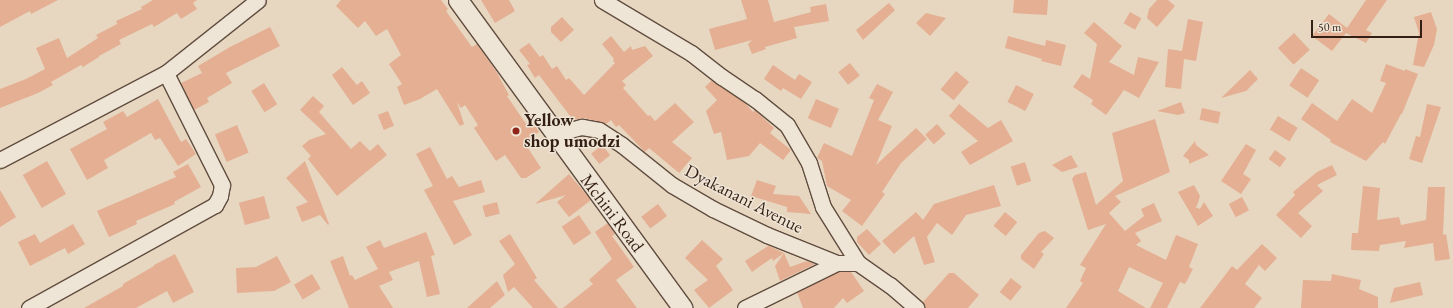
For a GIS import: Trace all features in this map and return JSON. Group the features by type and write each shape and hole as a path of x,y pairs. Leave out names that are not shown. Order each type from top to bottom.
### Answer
{"street":[{"path":"0,160 166,73 258,0"},
{"name":"Mchini Road","path":"458,0 683,308"},
{"path":"602,0 691,53 722,77 755,99 786,125 809,163 823,207 858,263 890,285 916,308"},
{"path":"29,308 215,205 220,196 222,185 166,73"},
{"name":"Dyakanani Avenue","path":"555,134 582,128 599,130 622,145 672,185 713,209 767,236 837,263 858,263"},
{"path":"745,308 837,263"}],"building":[{"path":"0,0 58,0 31,14 30,11 0,27"},
{"path":"153,0 197,0 193,3 197,9 181,19 177,13 154,27 152,24 119,40 121,44 83,67 81,65 51,82 53,85 38,93 0,108 0,89 26,79 45,69 36,48 59,38 67,58 98,38 96,35 117,24 116,21 142,9 141,7"},
{"path":"341,0 441,0 448,9 446,11 472,47 477,44 496,71 509,95 507,96 526,124 532,121 539,132 524,142 541,168 526,178 521,178 505,155 496,161 474,128 478,125 465,105 461,108 457,102 464,124 460,126 437,89 420,99 404,105 397,87 402,84 389,64 401,55 387,29 376,36 365,21 358,28 336,6"},
{"path":"481,0 509,0 515,11 495,23"},
{"path":"741,0 768,0 774,22 811,12 810,7 826,4 829,21 794,27 797,38 765,47 766,49 752,54 748,44 752,40 715,50 709,29 747,19"},
{"path":"1014,0 1048,0 1047,15 1013,13"},
{"path":"1157,0 1168,0 1175,6 1157,27 1147,18 1149,9"},
{"path":"1366,0 1387,0 1366,30 1372,33 1366,43 1346,33 1332,51 1312,36 1329,14 1347,28"},
{"path":"889,3 895,10 863,40 856,30"},
{"path":"1130,12 1141,18 1135,30 1124,23"},
{"path":"1431,12 1437,29 1434,45 1424,67 1413,65 1419,33 1414,17"},
{"path":"926,13 946,18 930,36 916,23"},
{"path":"562,17 574,30 561,42 551,32 551,27"},
{"path":"1188,19 1203,22 1196,61 1184,59 1181,89 1165,87 1168,49 1182,51"},
{"path":"1094,22 1122,46 1109,62 1134,75 1138,57 1159,62 1139,98 1124,90 1106,115 1091,104 1093,100 1073,87 1082,74 1090,79 1097,44 1084,33"},
{"path":"270,27 280,46 226,73 232,83 207,98 209,102 194,110 181,83 202,73 198,66 230,47"},
{"path":"1294,33 1310,50 1294,65 1278,48"},
{"path":"611,36 624,52 631,46 632,50 645,46 653,56 622,81 626,85 623,88 648,116 650,115 655,121 675,103 694,122 672,142 692,158 679,173 649,148 645,152 619,125 616,127 611,120 606,124 584,118 573,120 539,75 535,78 527,65 530,64 519,50 529,43 540,57 543,55 552,69 557,66 566,80 569,78 584,95 615,63 613,61 614,59 602,44"},
{"path":"1008,36 1045,46 1046,40 1066,45 1061,66 1041,61 1042,59 1005,48"},
{"path":"850,63 860,76 848,85 838,72"},
{"path":"1386,64 1418,74 1402,114 1385,144 1383,142 1366,161 1330,142 1331,140 1301,119 1312,103 1337,121 1352,99 1372,113 1386,83 1380,81"},
{"path":"773,65 795,80 799,74 812,82 801,99 783,88 781,91 764,79"},
{"path":"342,67 357,85 362,81 370,93 353,105 332,75"},
{"path":"1301,68 1319,80 1307,98 1289,85"},
{"path":"1250,70 1258,79 1246,91 1221,98"},
{"path":"956,71 969,82 954,100 941,89"},
{"path":"712,80 745,103 753,112 755,110 774,128 770,133 791,150 783,160 760,143 749,156 727,160 721,132 714,134 706,111 717,100 705,87"},
{"path":"264,83 277,104 265,112 251,91"},
{"path":"877,84 893,92 878,120 892,126 876,165 916,128 927,139 901,163 882,192 885,194 862,226 842,211 851,200 827,186 822,161 817,158 824,143 852,156 874,100 869,98"},
{"path":"1016,85 1034,94 1025,111 1007,102"},
{"path":"313,96 324,106 319,112 351,149 360,141 370,151 378,144 387,155 337,196 308,159 311,156 302,146 309,140 326,134 300,110"},
{"path":"158,99 181,142 186,139 196,154 178,166 160,138 155,140 151,133 104,160 108,168 87,180 70,149 107,129 103,122 123,111 127,117"},
{"path":"816,99 839,109 831,128 808,118"},
{"path":"1181,102 1185,113 1178,115 1157,111"},
{"path":"959,104 988,128 1001,120 1013,141 970,165 961,152 978,141 949,116"},
{"path":"1427,104 1441,107 1422,163 1409,159 1416,136 1420,137"},
{"path":"1202,108 1221,112 1218,124 1200,120"},
{"path":"388,111 394,126 384,130 378,115"},
{"path":"1278,116 1298,128 1289,142 1270,130"},
{"path":"1155,119 1170,172 1115,196 1121,202 1109,213 1125,231 1144,216 1141,209 1154,203 1162,221 1135,233 1141,241 1136,245 1166,260 1176,235 1198,244 1189,267 1193,269 1185,284 1180,282 1167,308 1150,308 1163,283 1129,267 1118,291 1146,308 1066,308 1083,283 1080,281 1086,268 1080,265 1106,224 1088,230 1072,179 1075,175 1086,172 1096,205 1123,181 1112,133"},
{"path":"937,124 946,134 934,144 925,135"},
{"path":"237,125 249,153 227,162 215,134"},
{"path":"1195,141 1196,145 1209,155 1189,164 1189,160 1183,156"},
{"path":"1246,144 1256,150 1243,174 1251,179 1241,194 1221,181"},
{"path":"602,145 610,155 599,164 591,154"},
{"path":"430,147 447,179 452,176 459,187 481,180 485,192 453,201 472,235 454,245 424,190 433,186 416,154"},
{"path":"1275,150 1286,158 1280,167 1269,159"},
{"path":"1071,155 1078,167 1062,172 1052,165"},
{"path":"47,161 66,194 42,208 23,175"},
{"path":"305,161 329,224 328,225 320,215 302,222 296,207 308,202 286,178"},
{"path":"1025,162 1031,181 1017,186 1011,167"},
{"path":"188,164 201,187 174,202 175,204 136,221 137,224 109,237 97,211 176,177 173,172"},
{"path":"1332,165 1337,175 1317,185 1323,191 1298,213 1312,226 1301,238 1276,215 1295,195 1293,192 1317,172"},
{"path":"569,174 591,200 569,217 557,202 566,195 535,204"},
{"path":"757,180 776,186 773,194 799,196 811,214 787,212 787,207 751,196"},
{"path":"994,185 1001,206 966,215 952,235 937,223 927,237 935,262 924,265 914,236 894,254 882,241 916,212 923,220 934,204"},
{"path":"1194,185 1200,196 1197,206 1195,207 1200,209 1204,202 1213,216 1198,226 1178,192"},
{"path":"1363,186 1380,188 1377,220 1399,217 1401,225 1426,220 1428,187 1445,187 1443,235 1446,234 1450,259 1435,261 1433,243 1404,248 1406,241 1380,245 1379,251 1351,250 1352,233 1358,233"},
{"path":"0,190 16,217 0,227"},
{"path":"264,196 270,218 245,225 239,203"},
{"path":"1242,197 1249,210 1236,217 1229,204"},
{"path":"497,202 500,214 485,217 482,206"},
{"path":"658,204 667,216 650,229 641,217"},
{"path":"1005,212 1017,222 1006,236 993,226"},
{"path":"579,215 591,233 574,245 562,227"},
{"path":"608,223 615,234 612,236 634,267 616,280 637,308 563,308 593,284 589,280 612,259 595,232"},
{"path":"73,224 85,244 68,254 65,248 30,266 18,242 35,234 40,243"},
{"path":"867,229 881,244 869,255 857,242 857,237"},
{"path":"1045,231 1054,238 1041,252 1044,254 1034,269 1021,259 1021,255 1039,233"},
{"path":"426,232 435,255 431,256 440,294 427,297 419,261 389,272 393,280 379,286 393,308 349,308 330,261 343,256 350,276 352,275 355,280 378,269 366,247 380,240 384,248"},
{"path":"510,234 537,278 534,280 558,308 533,308 514,287 508,292 503,275 515,264 499,241"},
{"path":"702,240 723,259 716,266 733,290 709,308 694,290 708,280 685,258"},
{"path":"1262,244 1277,258 1265,271 1259,265 1245,284 1262,298 1254,308 1200,308 1232,266 1237,270"},
{"path":"767,245 784,253 773,261 772,258 752,272 745,261 768,246"},
{"path":"784,253 790,267 807,261 815,264 780,281 775,266"},
{"path":"175,254 194,292 173,303 167,291 136,308 84,308 123,286 123,284 154,265"},
{"path":"277,256 291,282 274,291 237,293 236,268 256,267"},
{"path":"839,272 851,272 864,291 847,303 843,298 834,308 803,308 797,292"},
{"path":"949,273 954,273 979,295 968,308 925,308 923,302"},
{"path":"312,274 321,289 303,299 294,285"},
{"path":"1332,274 1361,280 1359,289 1378,297 1378,308 1301,308 1303,280 1331,281"},
{"path":"1011,278 1022,287 1011,301 1000,292"},
{"path":"497,281 505,295 490,308 467,308"},
{"path":"1420,282 1423,295 1390,303 1394,288"}],"place":[{"name":"Yellow shop umodzi","path":"516,131"}]}
